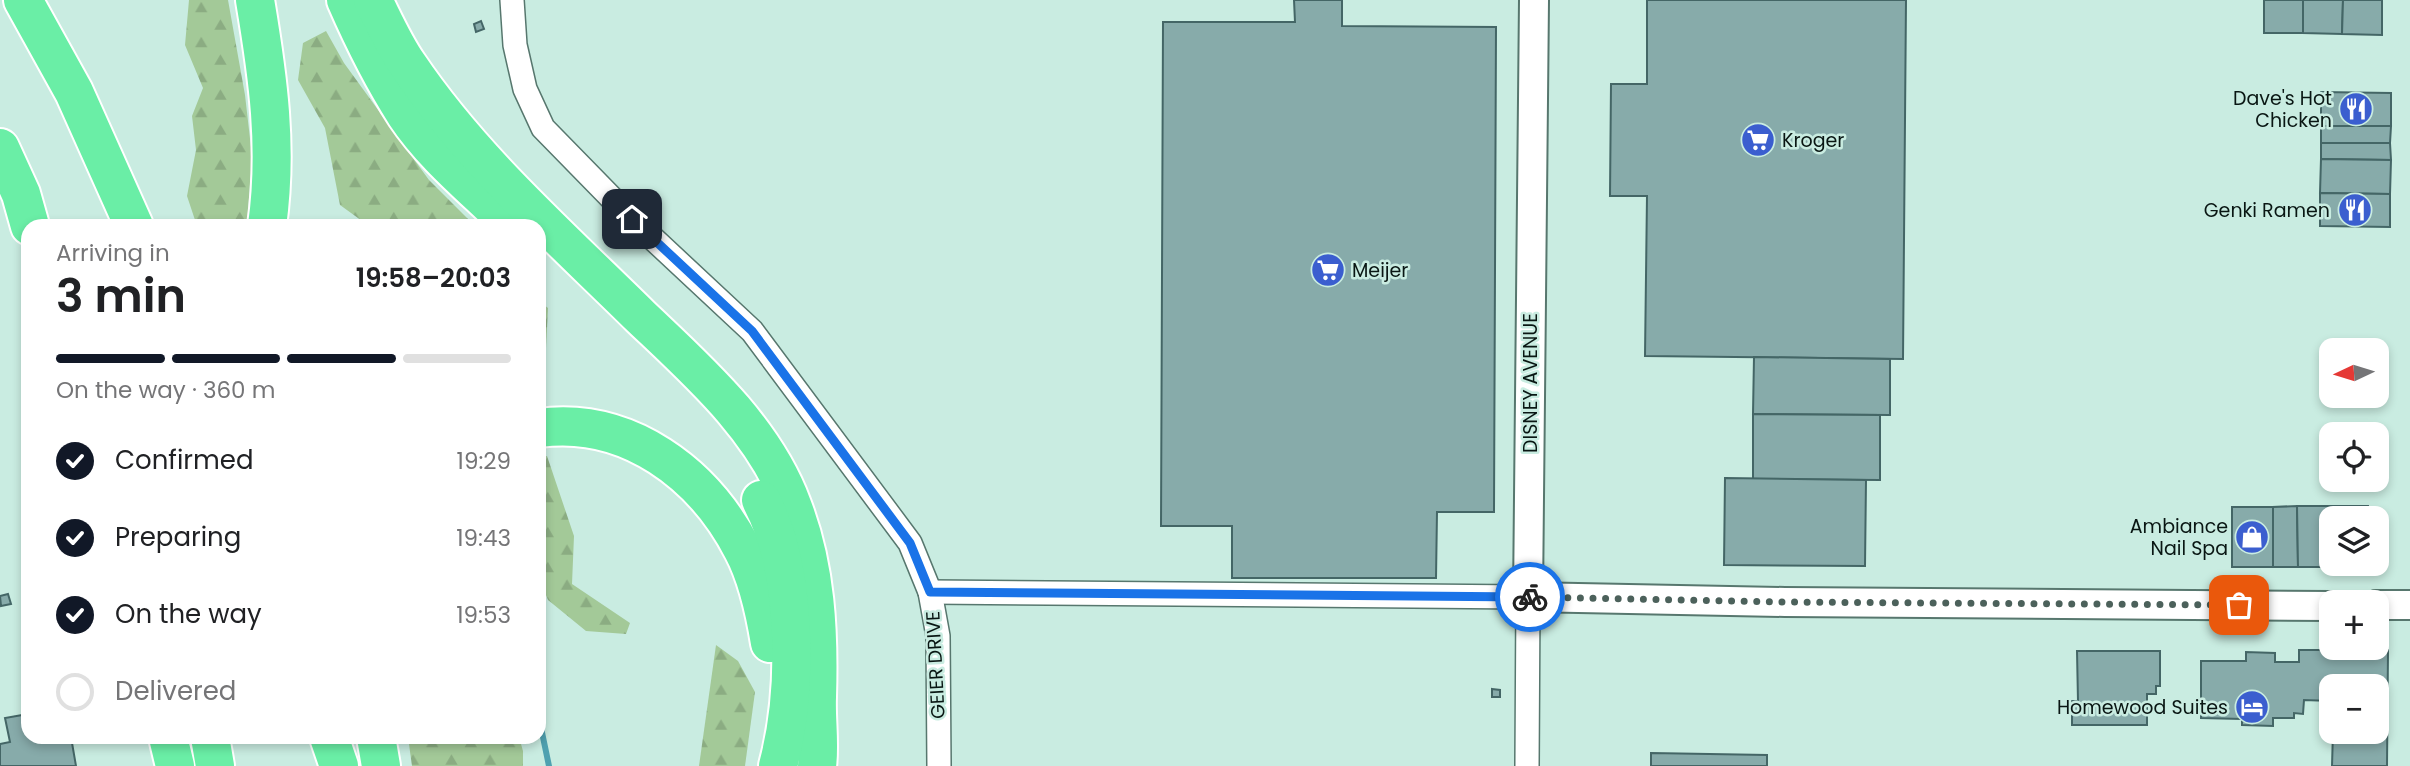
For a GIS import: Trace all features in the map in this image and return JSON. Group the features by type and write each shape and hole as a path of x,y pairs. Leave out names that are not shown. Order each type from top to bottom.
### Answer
{"highway":[{"path":"23,0 74,92 131,219"},
{"path":"248,0 266,65"},
{"path":"256,0 273,132 267,219"},
{"path":"333,0 377,64"},
{"path":"346,0 377,64 407,116 440,156 505,219"},
{"path":"373,0 406,64 476,154 542,219"},
{"path":"0,148 21,194 28,219"},
{"path":"546,223 692,366 756,439 792,503 806,546 813,588 818,643 817,766"},
{"path":"546,259 694,402 733,453 767,512 786,585 792,670 789,708 778,766"},
{"path":"546,428 582,428 620,436 657,453 693,480 717,506 744,551 762,600 770,642 772,681 768,766"},
{"path":"801,766 817,706"},
{"path":"211,744 215,766"},
{"path":"377,744 381,766"}],"street":[{"name":"GEIER DRIVE","path":"512,0 515,45 525,89 544,128 632,219 752,331 910,543 930,592 938,636 939,766"},
{"name":"DISNEY AVENUE","path":"1527,766 1534,0"},
{"path":"930,592 2319,606"},
{"path":"2389,605 2410,606"}],"green space":[{"path":"189,0 228,0 245,95 252,156 248,219 195,219 187,196 196,150 192,116 203,88 185,45"},
{"path":"326,31 344,63 429,180 468,219 359,219 340,205 325,128 298,80 303,43"},
{"path":"546,306 548,308 546,348"},
{"path":"546,456 574,536 572,584 630,623 626,634 586,631 548,600"},
{"path":"716,645 738,661 755,692 745,766 699,766"},
{"path":"409,744 521,744 523,751 523,766 412,766"}],"building":[{"name":"Meijer","path":"1294,0 1342,0 1342,26 1496,27 1494,512 1437,512 1436,578 1232,578 1232,526 1161,526 1163,22 1295,22"},
{"name":"Kroger","path":"1647,0 1906,0 1903,359 1645,356 1647,196 1610,196 1611,84 1647,84"},
{"path":"2264,0 2303,0 2303,33 2264,33"},
{"path":"2303,0 2343,0 2342,34 2303,33"},
{"path":"2343,0 2382,0 2382,35 2342,34"},
{"path":"481,21 484,29 476,32 474,24"},
{"name":"Dave's Hot Chicken","path":"2321,92 2391,93 2391,126 2321,126"},
{"path":"2321,126 2391,126 2390,143 2321,143"},
{"path":"2321,143 2390,143 2391,160 2321,159"},
{"path":"2321,159 2391,160 2390,194 2320,193"},
{"name":"Genki Ramen","path":"2320,193 2390,194 2390,227 2320,226"},
{"path":"1754,357 1890,359 1890,415 1753,414"},
{"path":"1753,414 1880,415 1880,480 1753,479"},
{"path":"1725,478 1866,480 1865,566 1724,565"},
{"path":"2297,506 2298,567 2273,567 2273,507"},
{"path":"2297,506 2319,506 2319,567 2298,567"},
{"name":"Ambiance Nail Spa","path":"2232,507 2273,507 2273,567 2232,567"},
{"path":"8,594 11,604 1,606 0,596"},
{"name":"Homewood Suites","path":"2299,650 2319,650 2319,660 2388,660 2388,674 2319,674 2319,701 2304,700 2303,714 2294,713 2294,718 2273,718 2273,726 2242,725 2242,719 2201,718 2201,661 2246,661 2246,652 2275,653 2275,662 2299,662"},
{"path":"2077,651 2160,651 2160,686 2156,686 2156,694 2147,694 2147,725 2072,725 2072,701 2078,701"},
{"path":"1492,689 1500,690 1500,697 1492,697"},
{"path":"21,715 21,744 72,744 76,766 0,766 0,744 10,742 5,718"},
{"name":"Homewood Suites","path":"2333,744 2387,744 2387,766 2332,766"},
{"path":"1651,753 1767,755 1767,766 1651,766"}],"waterway":[{"path":"544,744 549,766"}],"way so far":[{"path":"1530,597 1785,602 2239,605"}],"place":[{"name":"Dave's Hot Chicken","path":"2356,109"},
{"name":"Kroger","path":"1758,140"},
{"name":"Genki Ramen","path":"2355,210"},
{"name":"Meijer","path":"1328,270"},
{"name":"Ambiance Nail Spa","path":"2252,537"},
{"name":"Homewood Suites","path":"2252,707"}],"route":[{"path":"632,219 752,331 910,543 930,592 1530,597"}]}
